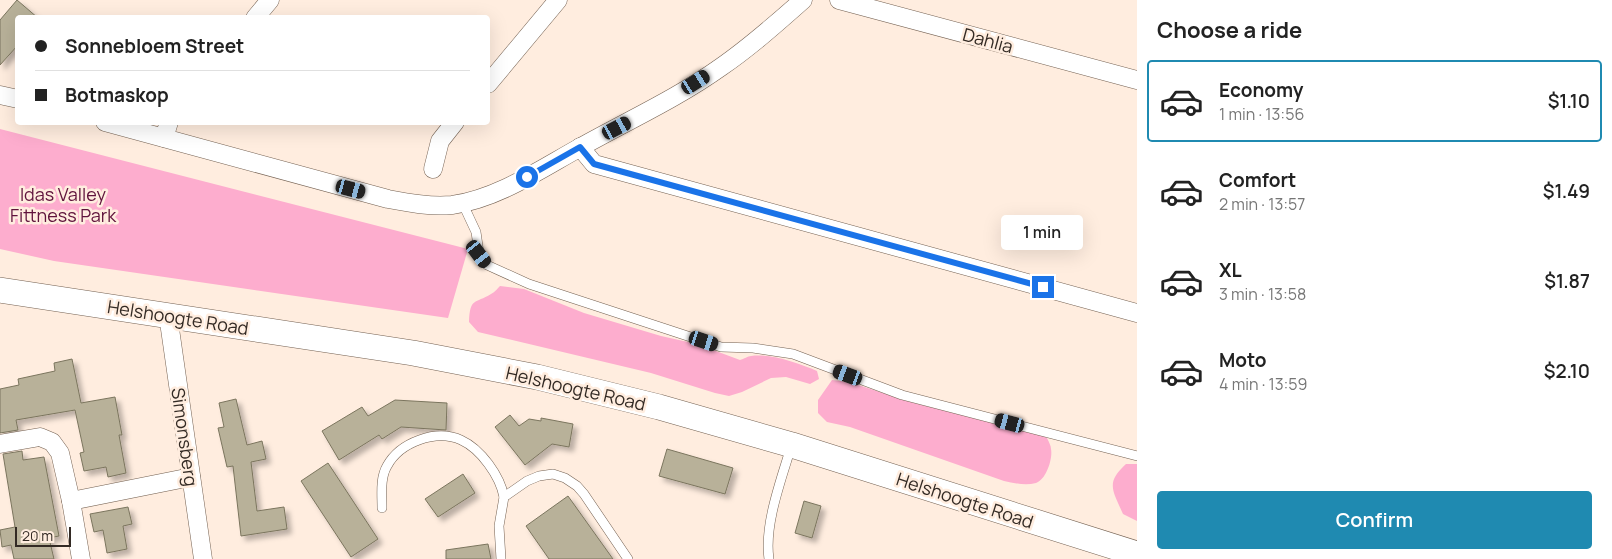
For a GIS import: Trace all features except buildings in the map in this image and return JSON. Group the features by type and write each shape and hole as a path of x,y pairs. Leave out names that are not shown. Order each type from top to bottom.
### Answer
{"main road":[{"name":"Helshoogte Road","path":"7,294 168,315 413,353 537,377 659,407 792,445 1137,554"}],"street":[{"path":"258,15 270,0"},
{"path":"490,82 558,0"},
{"path":"128,125 166,130 388,199 421,205 452,205 479,198 527,177 662,104 720,68 766,34 803,0"},
{"name":"Dahlia","path":"839,0 1137,80"},
{"path":"0,95 15,98"},
{"path":"433,168 440,142 454,125"},
{"path":"580,147 594,164 1137,313"},
{"name":"Simonsberg","path":"168,315 203,559"},
{"path":"0,444 40,437 52,442 60,453 81,559"},
{"path":"71,501 191,477"}],"lane":[{"path":"462,202 476,232 479,254 487,265 529,284 721,347 754,348 793,354 902,395 1137,456"},
{"path":"382,508 382,483 387,466 402,449 422,437 448,437 461,440 473,448 496,474 502,485 504,497 500,526 501,559"},
{"path":"768,559 767,548 774,503 792,445"},
{"path":"504,497 527,481 539,476 553,474 565,478 581,490 628,559"},
{"path":"759,559 767,548"}],"green space":[{"name":"Idas Valley Fittness Park","path":"0,129 468,249 448,318 54,261 0,249"},
{"path":"500,286 524,289 584,313 661,336 697,344 740,360 759,355 785,360 817,371 819,379 810,384 786,377 771,378 729,396 651,373 478,332 469,322 472,305"},
{"path":"832,380 849,382 914,403 1038,433 1047,438 1051,447 1051,458 1046,474 1040,481 1032,484 1004,481 850,427 827,422 818,413 818,400"},
{"path":"1126,464 1137,464 1137,521 1123,514 1113,488 1115,477"}],"route":[{"path":"527,177 580,147 594,164 1043,287"}]}
